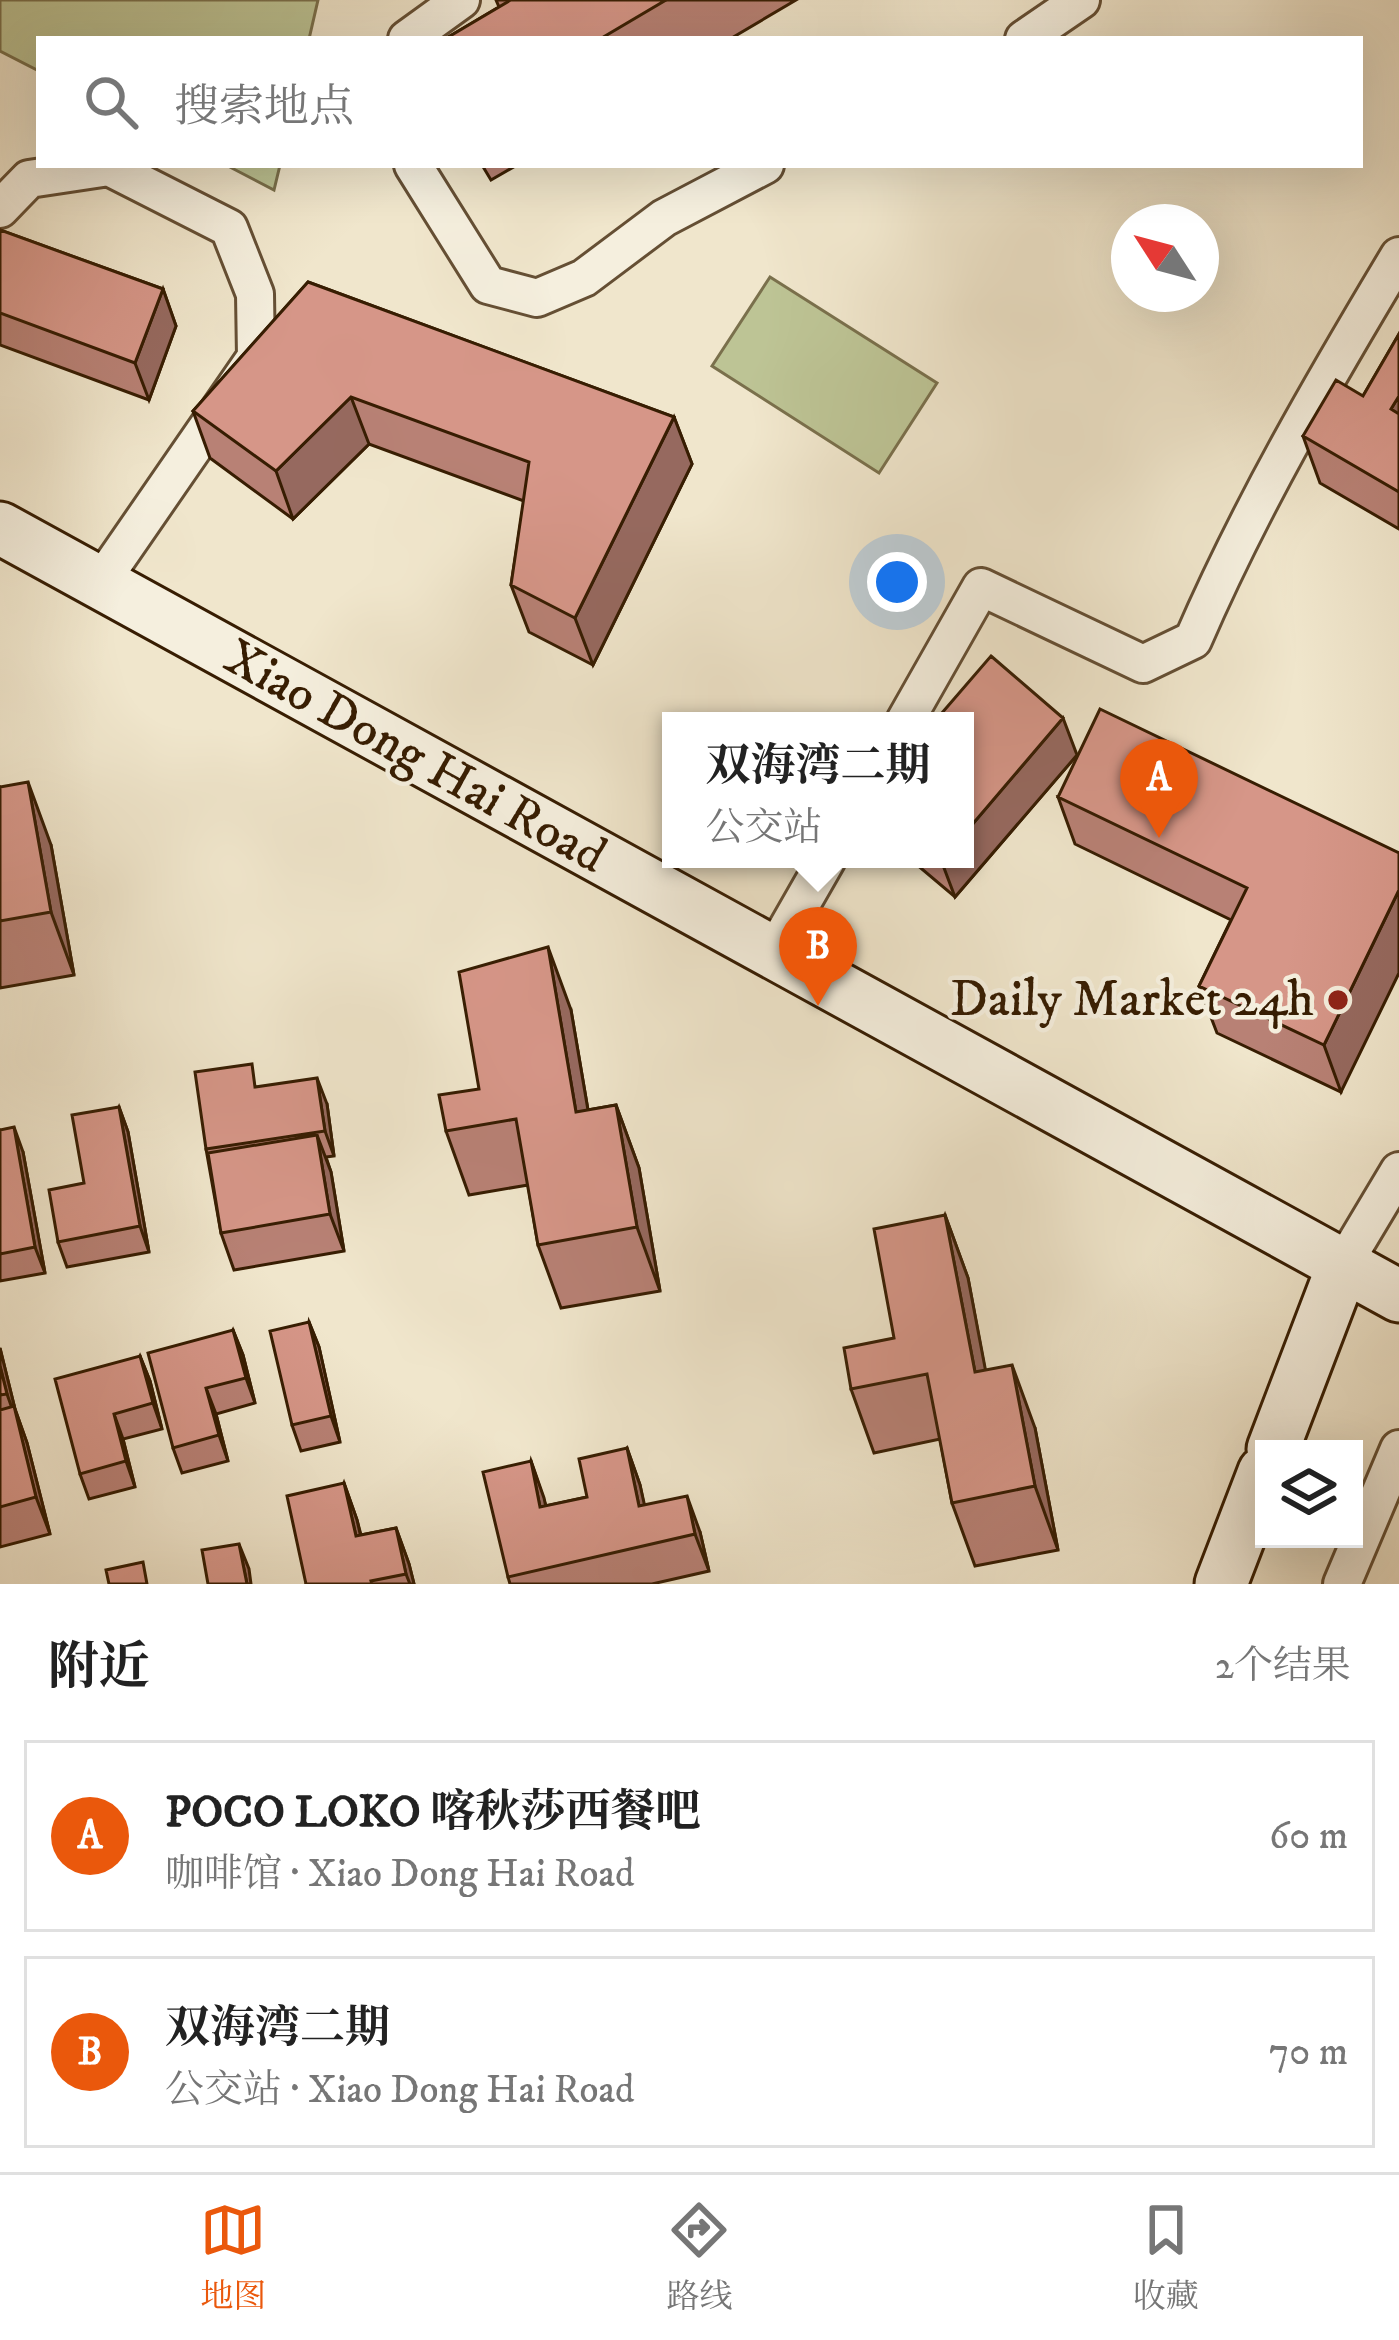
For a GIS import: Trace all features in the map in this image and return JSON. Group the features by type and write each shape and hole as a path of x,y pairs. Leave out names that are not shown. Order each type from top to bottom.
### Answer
{"main road":[{"name":"Xiao Dong Hai Road","path":"0,528 1399,1296"},
{"path":"1276,1440 1344,1263"},
{"path":"1221,1584 1255,1495"}],"street":[{"path":"411,36 461,0"},
{"path":"1028,36 1081,0"},
{"path":"0,209 28,179 102,168"},
{"path":"100,583 256,357 255,294 230,228 111,168"},
{"path":"415,168 488,285 537,298 584,278 664,218 759,168"},
{"path":"910,712 981,587 1143,664 1192,640 1232,550 1318,391 1399,256"},
{"path":"772,955 821,868"},
{"path":"1344,1263 1399,1172"},
{"path":"1342,1584 1399,1449"}],"green space":[{"path":"0,0 318,0 310,36 36,36 36,69 0,51"},
{"path":"232,168 279,168 274,190"},
{"path":"770,277 937,383 879,473 712,366"}],"building":[{"path":"666,0 605,36 450,36 509,1"},
{"path":"0,230 163,289 135,363 0,313"},
{"path":"308,282 674,417 575,618 511,585 529,462 351,397 276,471 193,411"},
{"path":"1399,334 1399,396 1391,409 1399,414 1399,492 1303,436 1336,380 1363,396"},
{"path":"991,656 1063,718 974,822 974,712 943,712"},
{"path":"1100,709 1399,853 1399,890 1324,1045 1199,986 1247,888 1058,797"},
{"path":"28,782 51,912 0,921 0,787"},
{"path":"548,947 576,1112 616,1105 637,1227 538,1245 516,1119 446,1131 439,1095 479,1089 459,972"},
{"path":"252,1064 255,1087 317,1078 325,1131 206,1149 195,1072"},
{"path":"119,1107 140,1226 58,1242 49,1190 84,1183 72,1115"},
{"path":"14,1127 35,1247 0,1254 0,1130"},
{"path":"317,1135 330,1214 221,1233 208,1153"},
{"path":"945,1215 975,1372 1012,1365 1035,1486 952,1503 927,1374 851,1389 844,1348 894,1338 874,1229"},
{"path":"309,1322 331,1416 292,1425 270,1331"},
{"path":"233,1330 246,1378 206,1388 219,1435 173,1448 148,1353"},
{"path":"140,1356 153,1403 114,1414 126,1461 80,1474 55,1379"},
{"path":"0,1366 7,1394 0,1395"},
{"path":"14,1406 36,1497 0,1507 0,1410"},
{"path":"627,1448 639,1506 687,1496 695,1534 508,1577 483,1472 531,1461 540,1507 587,1497 579,1459"},
{"path":"344,1483 356,1536 396,1528 406,1574 372,1584 306,1584 287,1496"},
{"path":"239,1544 247,1584 208,1584 202,1550"},
{"path":"143,1562 147,1584 109,1584 106,1570"}],"place":[{"name":"POCO LOKO 喀秋莎西餐吧","path":"1159,838"},
{"name":"Daily Market 24h","path":"1338,1000"},
{"name":"双海湾二期","path":"818,1006"}]}
